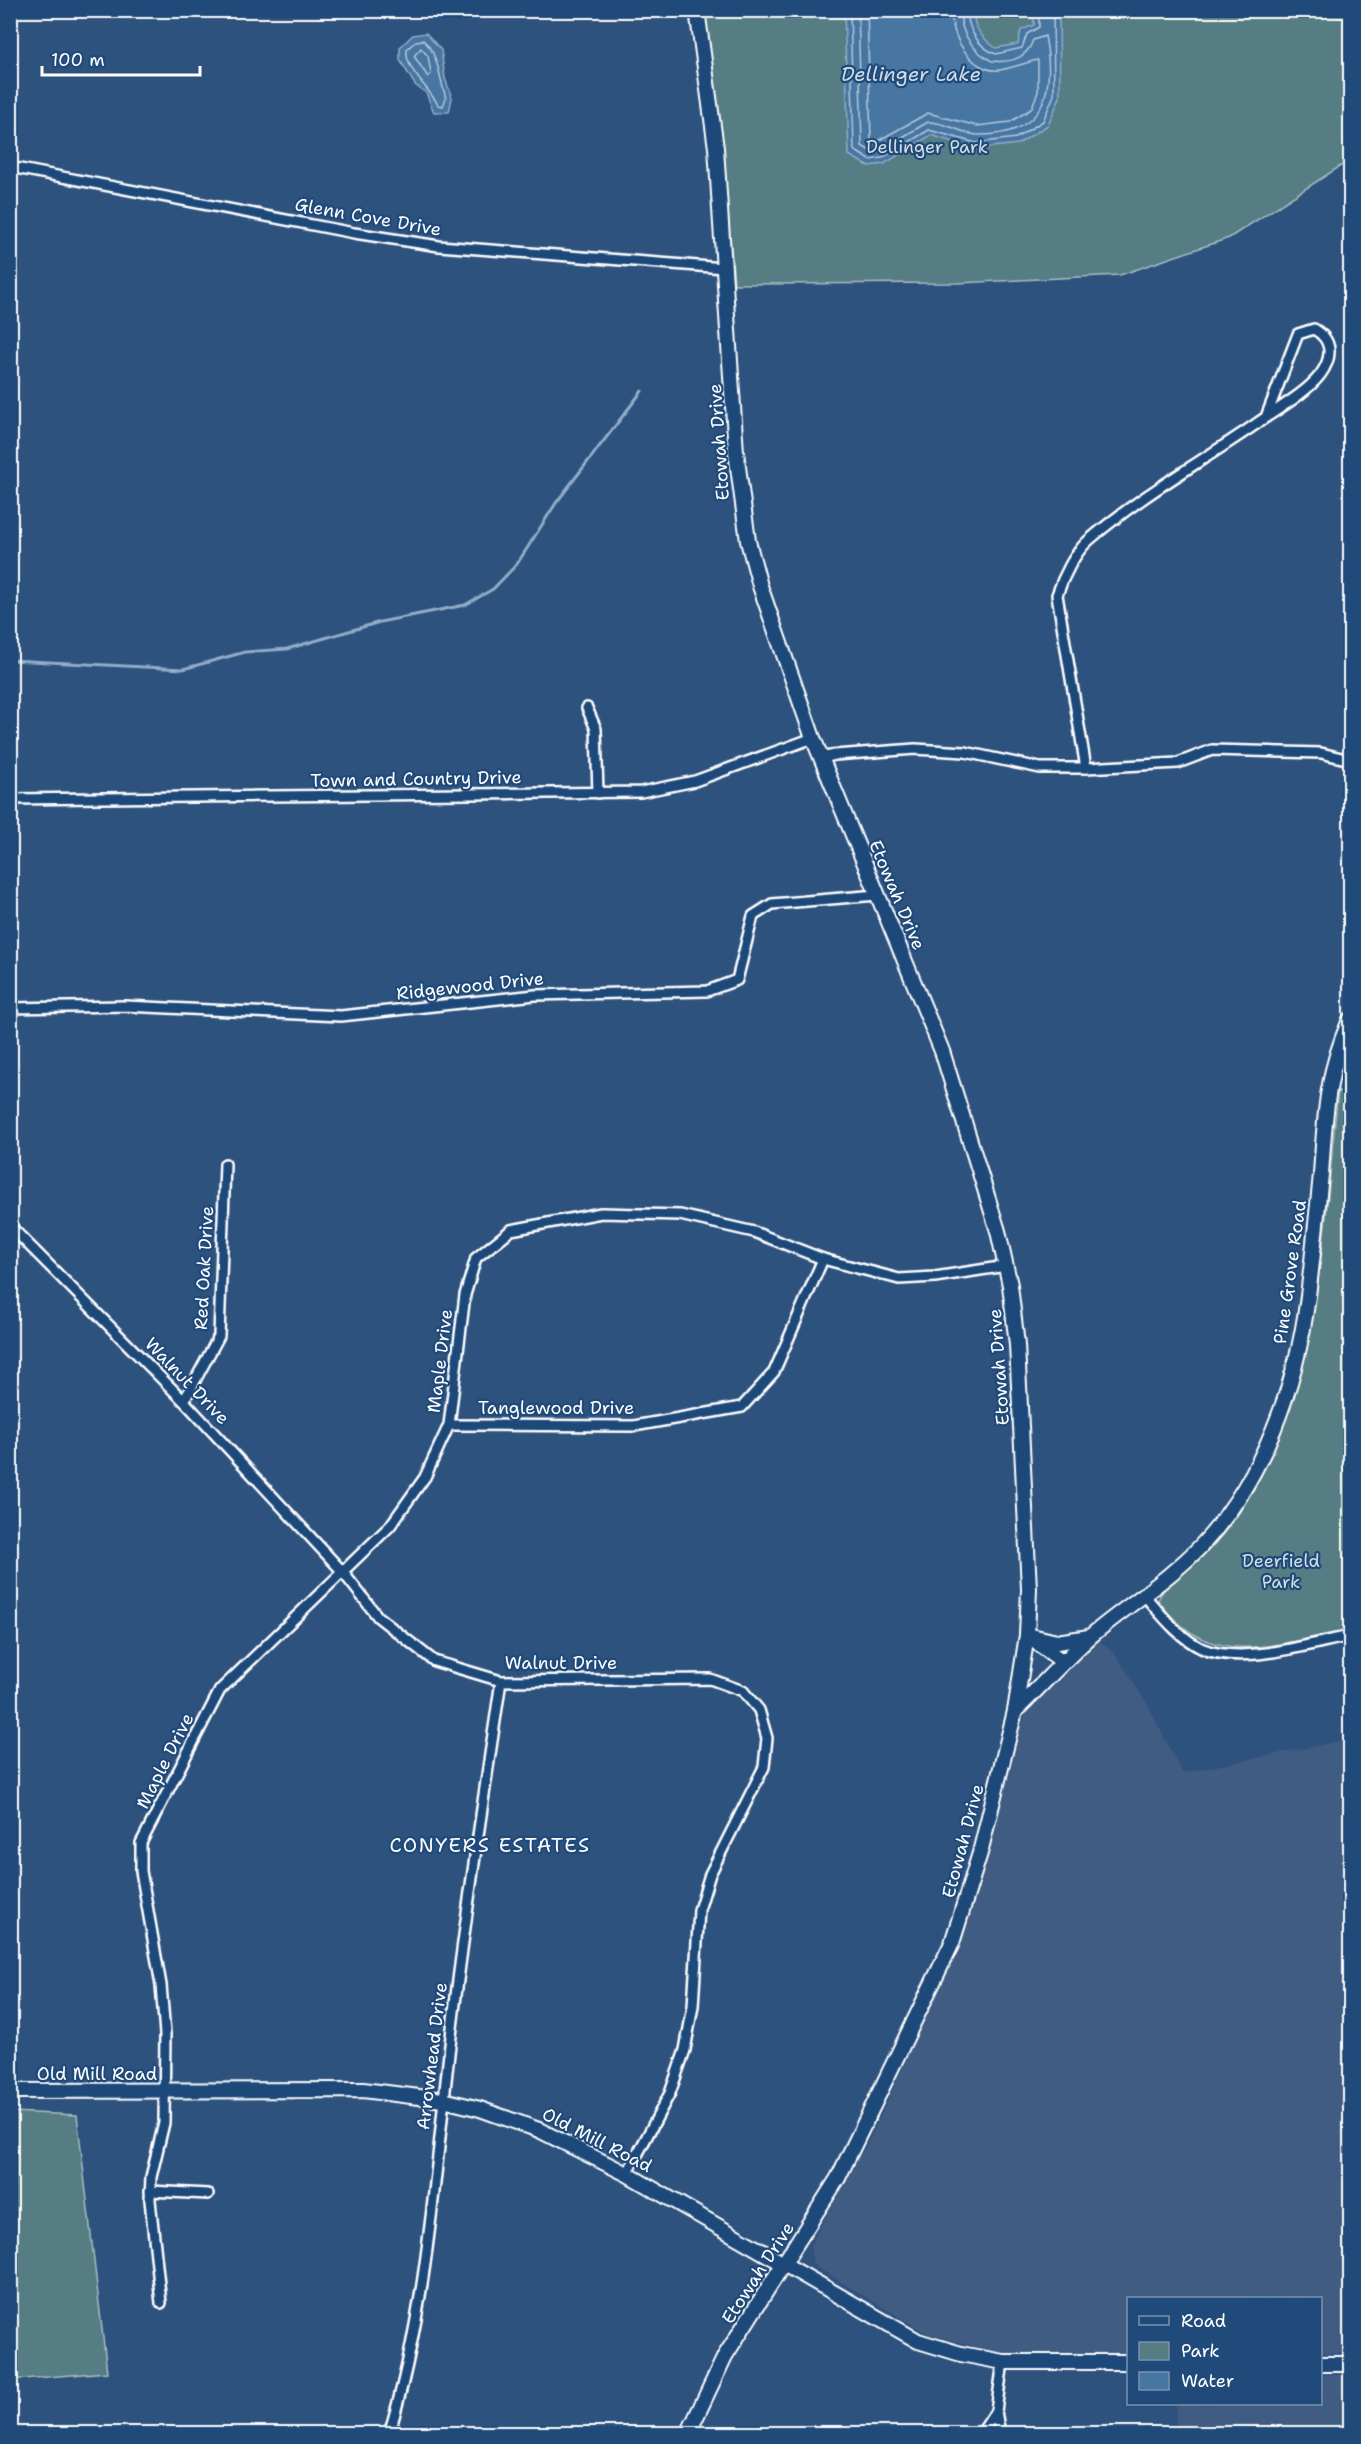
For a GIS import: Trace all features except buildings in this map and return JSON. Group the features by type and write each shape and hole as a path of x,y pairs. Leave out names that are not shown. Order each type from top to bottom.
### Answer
{"street":[{"name":"Etowah Drive","path":"688,2433 725,2356 821,2207 854,2147 952,1943 980,1853 1015,1711 1027,1635 1029,1574 1017,1345 1006,1266 986,1187 945,1060 813,738 760,586 747,533 736,452 716,148 697,10"},
{"name":"Glenn Cove Drive","path":"10,167 439,246 724,268"},
{"path":"1086,768 1057,595 1062,581 1087,542 1150,494 1266,417 1319,376 1330,355 1330,343 1324,335 1314,329 1298,334 1266,417"},
{"path":"587,708 596,729 598,793"},
{"name":"Town and Country Drive","path":"10,799 641,792 675,787 813,738"},
{"path":"822,759 835,754 915,749 965,752 1040,768 1178,763 1212,750 1321,753 1350,760"},
{"name":"Ridgewood Drive","path":"10,1008 125,1006 341,1016 535,995 706,991 736,980 753,916 772,904 877,896"},
{"name":"Pine Grove Road","path":"1015,1711 1091,1636 1191,1556 1231,1509 1250,1479 1274,1425 1303,1330 1317,1223 1328,1084 1338,1047 1350,1020"},
{"name":"Red Oak Drive","path":"184,1401 219,1336 225,1164"},
{"name":"Maple Drive","path":"161,2303 150,2191 162,2136 164,2006 141,1871 141,1843 220,1690 390,1526 425,1478 449,1425 465,1295 476,1258 511,1230 601,1213 680,1215 754,1232 823,1258 877,1274 911,1280 1006,1266"},
{"name":"Walnut Drive","path":"10,1226 184,1401 342,1571 378,1617 434,1661 501,1681 710,1679 743,1691 759,1710 767,1738 764,1767 710,1874 699,1910 693,2006 685,2050 670,2093 627,2174"},
{"name":"Tanglewood Drive","path":"449,1425 634,1426 742,1407 774,1372 823,1258"},
{"path":"1144,1595 1184,1637 1202,1648 1224,1654 1254,1653 1350,1636"},
{"path":"1027,1635 1064,1642 1091,1636"},
{"path":"1027,1635 1063,1662"},
{"name":"Arrowhead Drive","path":"389,2433 401,2392 422,2277 458,1975 501,1681"},
{"name":"Old Mill Road","path":"10,2091 354,2090 444,2100 529,2126 627,2174 918,2341 961,2354 1003,2362 1127,2362"},
{"path":"150,2191 208,2194"},
{"path":"1000,2433 996,2411 1003,2362"},
{"path":"1322,2364 1350,2364"},
{"path":"981,2433 996,2411"}],"shaded area":[{"path":"1100,1641 1114,1652 1148,1705 1182,1773 1350,1739 1350,2354 1322,2353 1322,2297 1127,2297 1127,2353 1002,2354 926,2333 813,2265 810,2245 873,2133 958,1943 978,1885 1009,1759 1030,1704 1078,1654"},
{"path":"1322,2375 1350,2375 1350,2433 1176,2433 1176,2405 1322,2405"}],"green space":[{"name":"Dellinger Park","path":"704,11 1350,11 1350,160 1229,238 1120,275 958,283 734,284 721,128"},
{"name":"Deerfield Park","path":"1338,1091 1350,1091 1350,1630 1271,1645 1246,1647 1222,1645 1199,1637 1178,1623 1158,1600 1173,1580 1212,1546 1242,1509 1271,1454 1290,1405 1304,1354 1322,1250"},
{"path":"11,2112 77,2115 107,2372 11,2380"}],"water":[{"name":"Dellinger Lake","path":"844,11 974,11 979,32 996,48 1018,44 1021,30 1034,25 1033,11 1059,11 1060,97 1048,125 1018,144 975,149 931,135 884,164 868,166 849,155"},
{"path":"426,33 441,50 445,78 452,98 449,112 434,112 426,93 415,85 400,60 400,47 413,35"}],"waterway":[{"path":"10,660 183,669 245,652 287,649 380,622 465,605 493,589 517,564 556,503 642,391"}],"district":[{"name":"CONYERS ESTATES","path":"490,1845"}]}
